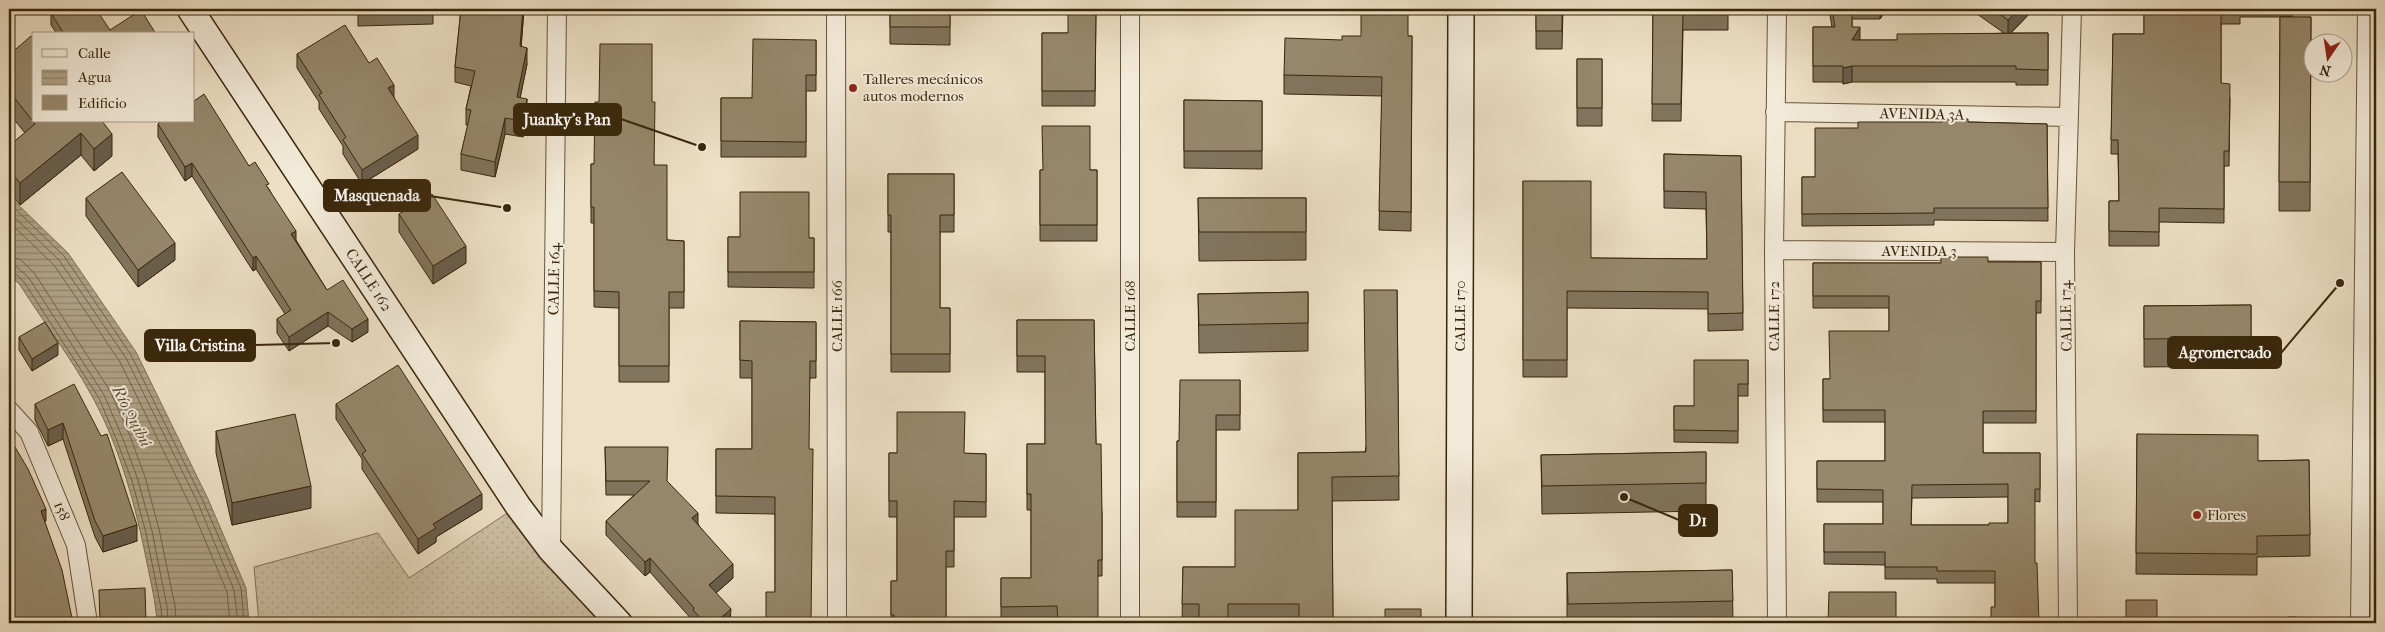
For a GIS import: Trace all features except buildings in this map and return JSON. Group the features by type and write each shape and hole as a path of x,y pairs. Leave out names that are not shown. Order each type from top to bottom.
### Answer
{"street":[{"name":"CALLE 162","path":"190,9 518,506 551,550 619,623"},
{"name":"CALLE 164","path":"551,550 557,9"},
{"name":"CALLE 166","path":"836,9 837,623"},
{"name":"CALLE 168","path":"1130,9 1130,623"},
{"name":"CALLE 170","path":"1459,623 1461,9"},
{"name":"CALLE 172","path":"1777,9 1774,250 1777,623"},
{"name":"CALLE 174","path":"2068,623 2065,252 2072,9"},
{"path":"2360,623 2367,9"},
{"name":"AVENIDA 3A","path":"1775,112 2069,116"},
{"name":"AVENIDA 3","path":"1774,250 2065,252"},
{"name":"158","path":"9,410 29,432 76,545 88,623"}],"shaded area":[{"path":"518,506 621,623 259,623 254,567 378,533 409,578"}],"water":[{"name":"Río Quibú","path":"9,196 68,253 136,352 208,499 246,588 249,623 157,623 156,608 138,521 120,459 104,419 77,370 20,285 9,274"}],"place":[{"name":"Talleres mecánicos autos modernos","path":"853,88"},
{"name":"Juanky's Pan","path":"702,147"},
{"name":"Masquenada","path":"507,208"},
{"name":"Agromercado","path":"2340,283"},
{"name":"Villa Cristina","path":"336,343"},
{"name":"D1","path":"1624,497"},
{"name":"Flores","path":"2197,515"}]}
